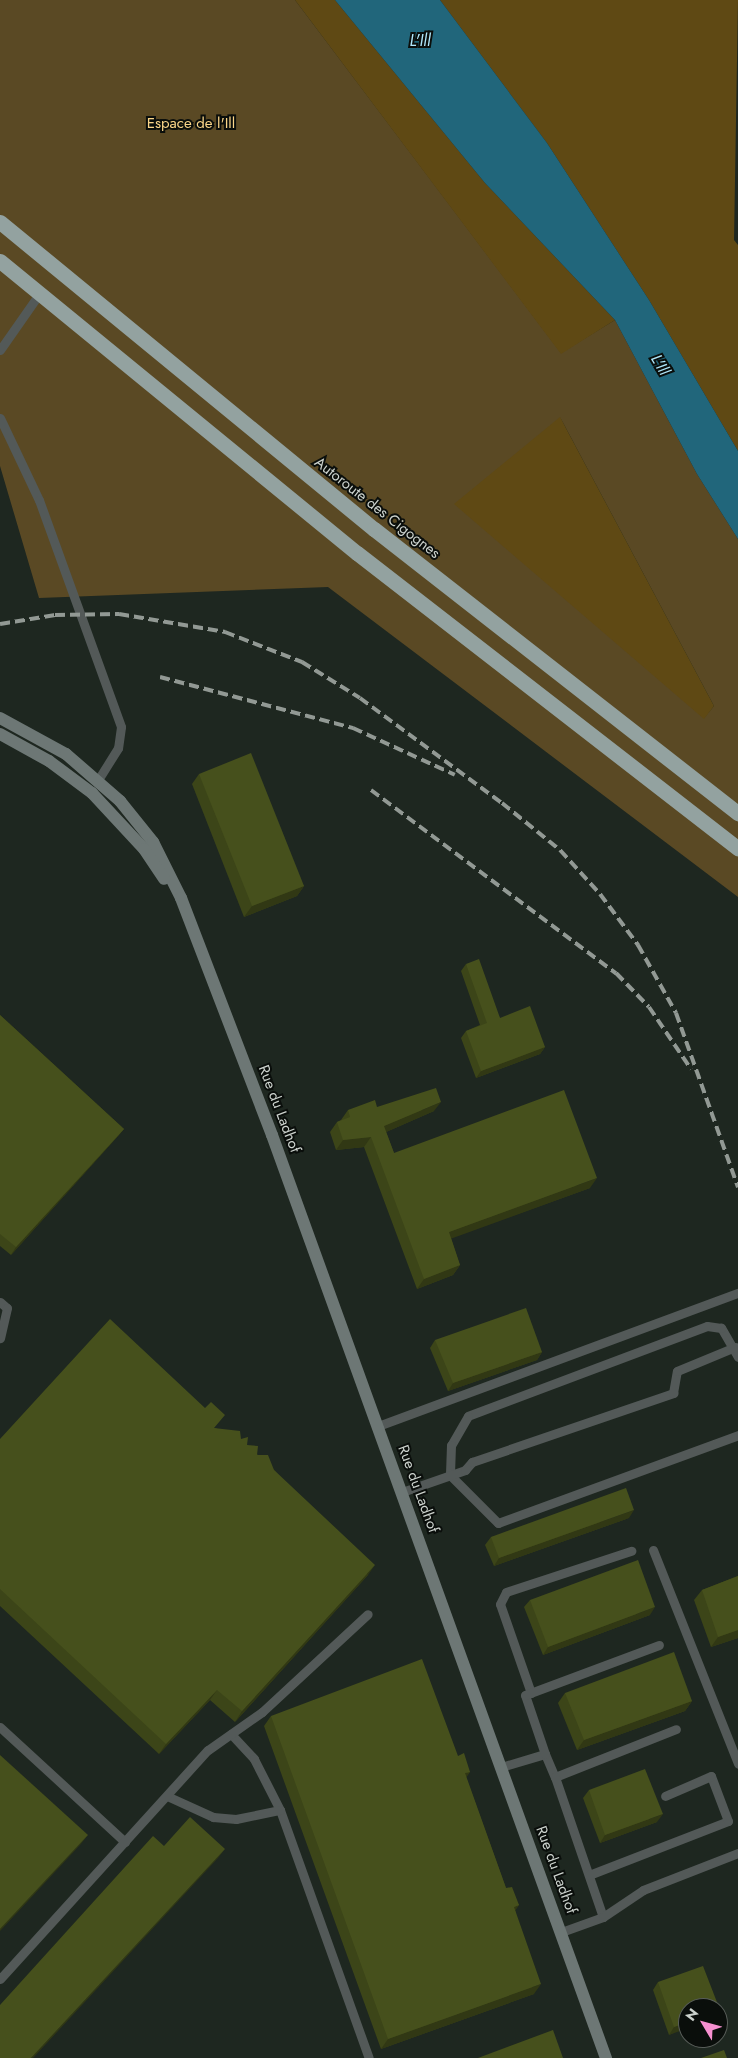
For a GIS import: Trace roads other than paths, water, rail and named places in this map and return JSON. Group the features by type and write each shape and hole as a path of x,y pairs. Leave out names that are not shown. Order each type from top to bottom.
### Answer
{"highway":[{"name":"Autoroute des Cigognes","path":"0,222 374,529 738,813"},
{"path":"0,261 357,553 738,849"}],"main road":[{"name":"Rue du Ladhof","path":"0,718 66,754 98,780 153,842 195,934 378,1426 606,2058"},
{"name":"Rue du Ladhof","path":"0,734 50,762 120,821 150,857 195,934"}],"lane":[{"path":"0,350 39,294"},
{"path":"0,418 39,500 122,726 118,748 98,780"},
{"path":"378,1426 738,1293"},
{"path":"0,1302 7,1308 0,1338"},
{"path":"738,1357 735,1346 720,1328 707,1326 468,1416 450,1444 450,1475 498,1523 738,1435"},
{"path":"402,1492 465,1470 472,1462 673,1393 677,1371 735,1346"},
{"path":"653,1550 738,1764"},
{"path":"531,1693 500,1604 506,1592 631,1551"},
{"path":"0,1979 208,1750 262,1712 368,1614"},
{"path":"603,1916 526,1695 659,1645"},
{"path":"0,1727 125,1842"},
{"path":"554,1777 676,1729"},
{"path":"231,1734 254,1759 280,1810 368,2058"},
{"path":"501,1767 545,1754"},
{"path":"589,1875 728,1821 711,1776 665,1796"},
{"path":"167,1796 213,1818 236,1819 280,1810"},
{"path":"561,1932 603,1916 643,1890 738,1853"}],"water":[{"name":"L'Ill","path":"335,0 440,0 547,143 649,300 738,451 738,539 697,474 615,320 485,183"}],"railway":[{"path":"0,624 55,615 119,614 225,632 302,662 360,698 502,803 560,850 600,894 638,945 676,1013 738,1187"},
{"path":"160,677 353,728 455,775"},
{"path":"371,790 616,973 649,1007 691,1069"}],"park label":[{"name":"Espace de l'Ill","path":"191,124"}]}
